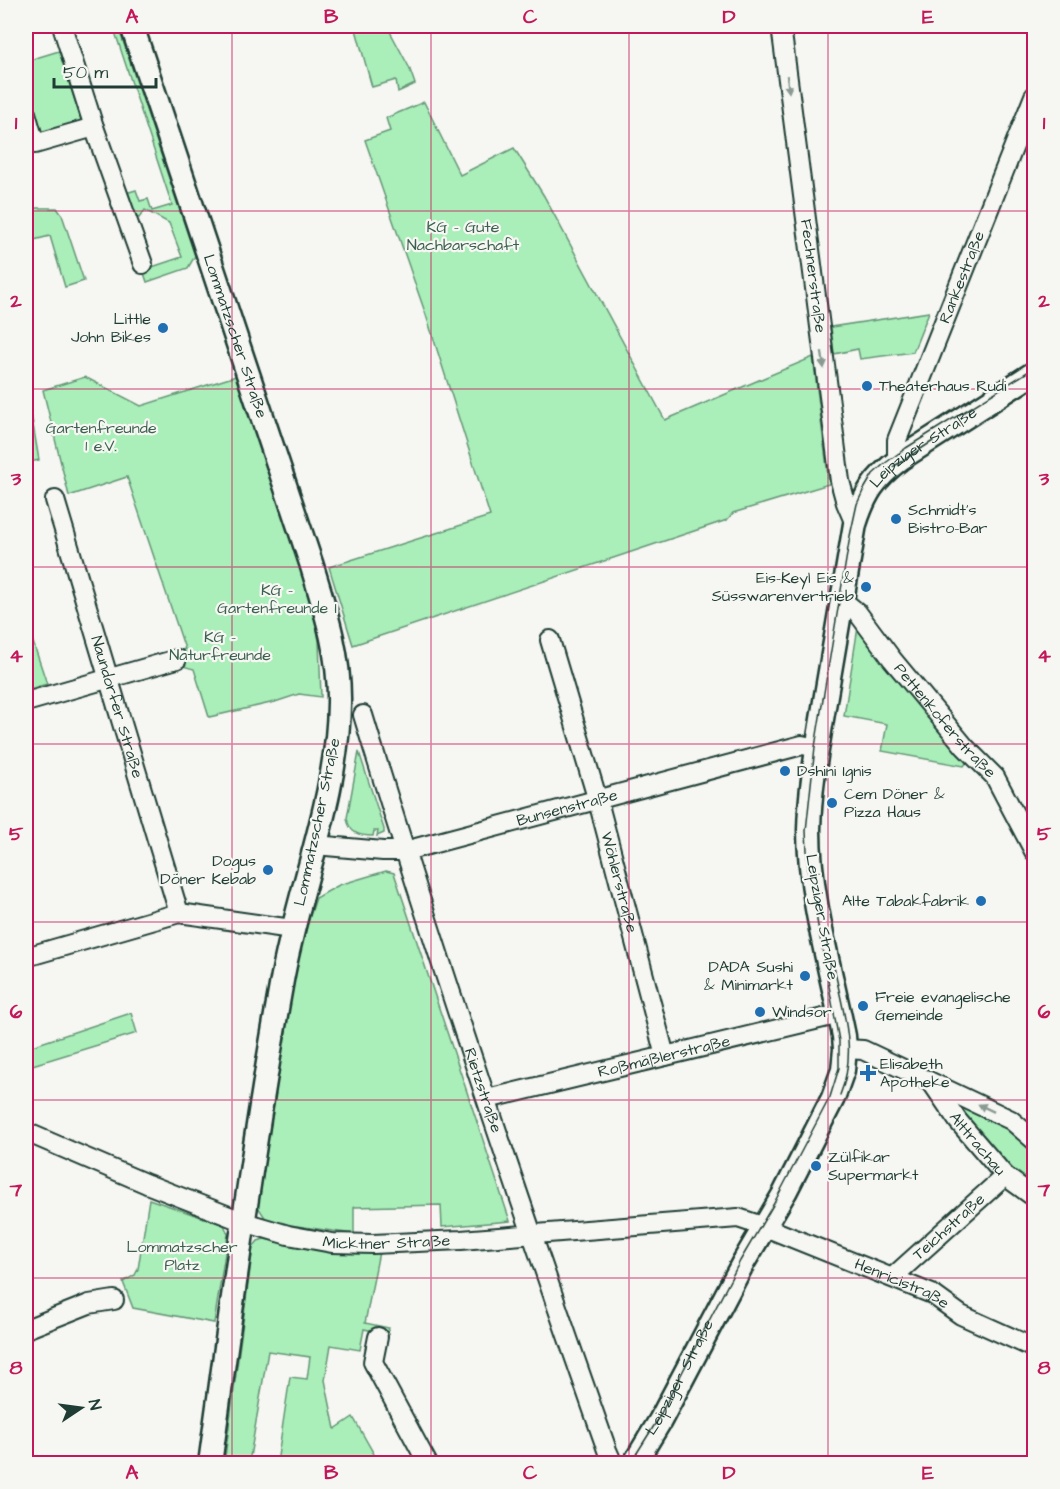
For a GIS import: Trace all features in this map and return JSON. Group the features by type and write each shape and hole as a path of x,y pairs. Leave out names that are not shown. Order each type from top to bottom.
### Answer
{"main road":[{"name":"Lommatzscher Straße","path":"132,26 311,563 331,631 339,702 336,748 315,845 292,929 281,986 244,1222 210,1464"},
{"name":"Leipziger Straße","path":"634,1464 660,1421 743,1263 765,1227 833,1098 843,1070 845,1049 812,870 809,831 813,780 842,600 855,524 864,499 884,471 900,459 1035,373"}],"street":[{"path":"62,26 94,127 143,264"},
{"name":"Fechnerstraße","path":"781,26 840,481 855,524"},
{"name":"Rankestraße","path":"900,459 897,454 897,440 1035,96"},
{"path":"26,112 30,146 94,127"},
{"name":"Naundorfer Straße","path":"55,500 179,913"},
{"name":"Pettenkoferstraße","path":"842,600 857,612 892,659 958,739 995,777 1035,851"},
{"name":"Wöhlerstraße","path":"550,640 598,801 665,1056"},
{"path":"26,702 177,659"},
{"name":"Rietzstraße","path":"363,715 405,851 531,1235 610,1457"},
{"name":"Bunsenstraße","path":"315,845 405,851 802,745 818,748"},
{"path":"26,957 179,913 292,929"},
{"name":"Roßmäßlerstraße","path":"487,1099 840,1014"},
{"name":"Alttrachau","path":"845,1049 863,1050 1011,1119 1035,1140"},
{"name":"Alttrachau","path":"931,1081 958,1121 1005,1176 1035,1197"},
{"name":"Micktner Straße","path":"26,1132 147,1184 244,1222 288,1235 332,1243 402,1243 738,1218 765,1227"},
{"name":"Teichstraße","path":"893,1277 1005,1176"},
{"name":"Henricistraße","path":"765,1227 932,1294 961,1315 1035,1348"},
{"path":"26,1329 89,1304 114,1300"},
{"path":"378,1337 373,1362 428,1464"}],"green space":[{"path":"113,26 118,26 195,256 188,268 147,282 143,270 182,257 169,223 145,210 139,218 130,210 126,193 136,190 140,201 148,199 152,211 172,205"},
{"path":"355,26 387,26 409,67 415,84 398,92 396,80 372,87"},
{"path":"59,51 82,123 43,136 36,132 26,101 26,61"},
{"name":"KG - Gute Nachbarschaft","path":"424,102 460,175 514,148 544,196 665,420 813,357 829,484 733,513 727,520 353,645 329,567 490,516 426,315 365,140 390,131 386,118"},
{"path":"57,208 62,215 84,281 65,287 50,236 26,242 26,210"},
{"path":"929,312 913,352 860,359 858,349 834,354 831,327"},
{"path":"236,376 310,591 319,641 321,697 299,694 275,702 209,717 194,669 179,665 175,652 185,649 127,477 69,496 43,390 85,377 141,406"},
{"path":"26,405 30,407 39,460 26,463"},
{"path":"26,621 47,684 26,690"},
{"path":"858,627 864,629 895,678 967,762 964,766 882,751 887,724 844,716"},
{"path":"359,752 384,829 384,833 377,836 378,831 374,831 373,836 355,833 348,823"},
{"path":"386,871 394,873 510,1221 442,1227 441,1205 354,1207 354,1234 268,1222 258,1207 296,959 316,898 339,885"},
{"path":"131,1013 137,1033 26,1067 26,1048"},
{"path":"952,1101 1007,1124 1034,1151 1034,1189 1011,1171"},
{"name":"Lommatzscher Platz","path":"149,1199 224,1225 228,1234 214,1323 133,1308 123,1282 135,1275 138,1269"},
{"path":"264,1239 334,1253 379,1252 365,1323 389,1328 387,1334 364,1329 360,1350 331,1345 325,1380 335,1429 353,1417 379,1463 277,1463 290,1377 307,1379 310,1357 268,1351 249,1463 224,1464 253,1247 258,1241"}],"tram line":[{"path":"630,1464 657,1421 740,1261 773,1205 830,1097 839,1068 839,1041 808,871 806,831 815,747 857,504 873,474 884,464 1034,368"},
{"path":"893,467 933,441"},
{"path":"834,967 845,1016 848,1047 848,1063 840,1095"}],"place":[{"name":"Little John Bikes","path":"163,328"},
{"name":"Theaterhaus Rudi","path":"867,386"},
{"name":"Schmidt's Bistro-Bar","path":"896,519"},
{"name":"Eis-Keyl Eis & Süsswarenvertrieb","path":"866,587"},
{"name":"Dshini Ignis","path":"785,771"},
{"name":"Cem Döner & Pizza Haus","path":"832,803"},
{"name":"Dogus Döner Kebab","path":"268,870"},
{"name":"Alte Tabakfabrik","path":"981,901"},
{"name":"DADA Sushi & Minimarkt","path":"805,976"},
{"name":"Freie evangelische Gemeinde","path":"863,1006"},
{"name":"Windsor","path":"760,1012"},
{"name":"Elisabeth Apotheke","path":"868,1073"},
{"name":"Zülfikar Supermarkt","path":"816,1166"}],"park label":[{"name":"Gartenfreunde 1 e.V.","path":"101,437"},
{"name":"KG - Gartenfreunde I","path":"277,599"},
{"name":"KG - Naturfreunde","path":"220,646"}]}
